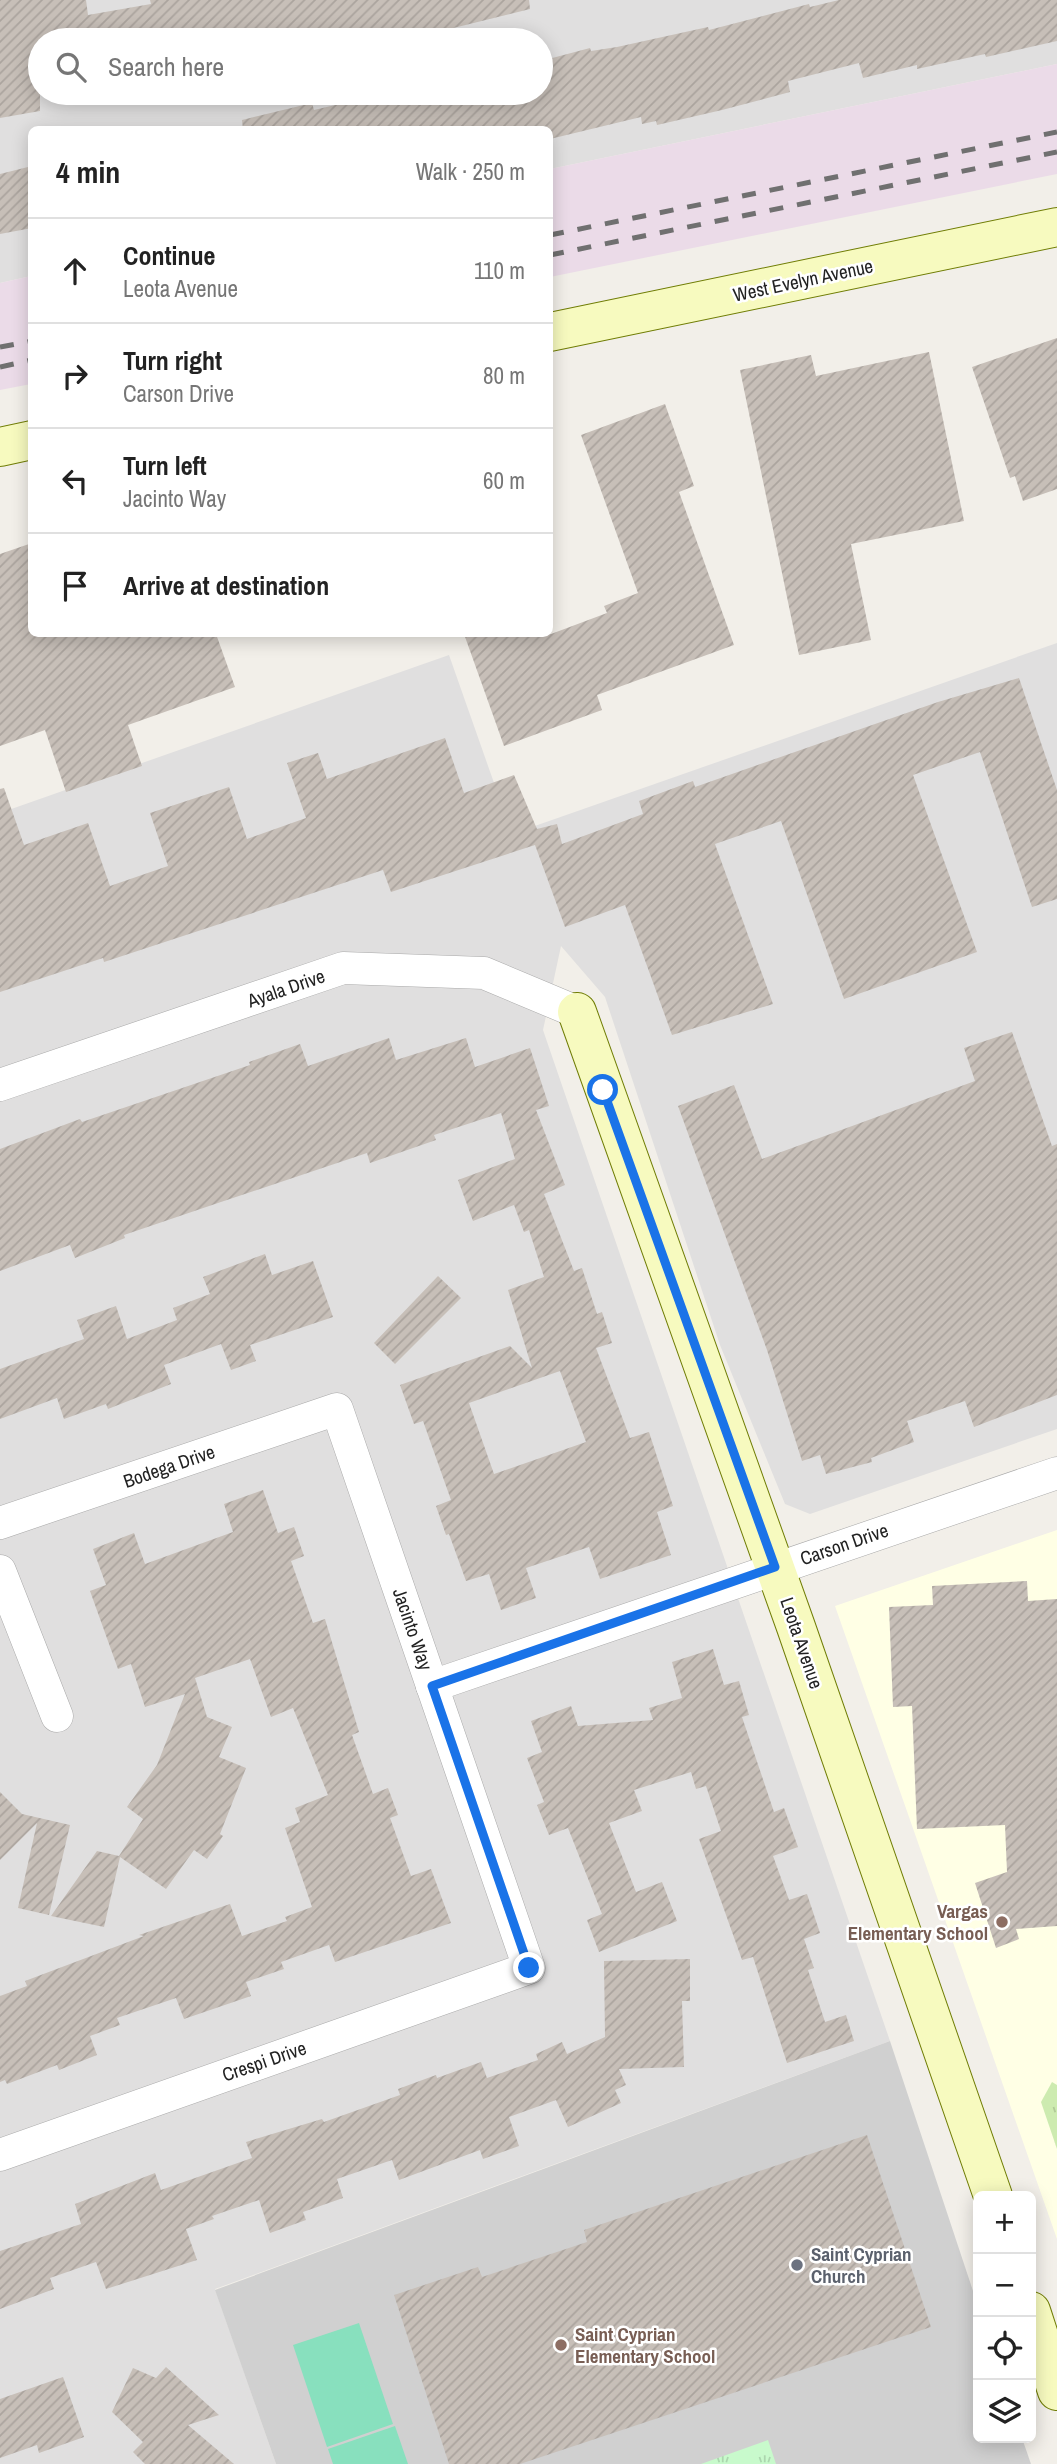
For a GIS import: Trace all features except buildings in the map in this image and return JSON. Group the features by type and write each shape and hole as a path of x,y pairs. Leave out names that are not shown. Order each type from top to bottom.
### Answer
{"street":[{"name":"West Evelyn Avenue","path":"553,331 1057,227"},
{"path":"0,447 28,441"},
{"name":"Ayala Drive","path":"0,1084 343,968 484,973 577,1012"},
{"name":"Leota Avenue","path":"577,1012 775,1567 991,2191"},
{"name":"Bodega Drive","path":"0,1523 337,1409"},
{"name":"Jacinto Way","path":"337,1409 529,1968"},
{"name":"Carson Drive","path":"432,1686 1057,1473"},
{"path":"0,1571 57,1716"},
{"name":"Crespi Drive","path":"0,2155 529,1968"},
{"path":"1033,2317 1057,2391"}],"shaded area":[{"path":"0,0 1057,0 1057,64 553,168 553,126 28,126 28,277 0,283"},
{"path":"1057,64 1057,174 553,276 553,168"},
{"path":"28,277 28,385 0,390 0,283"},
{"path":"1057,643 1057,1429 810,1514 785,1504 720,1345 605,997 561,946 543,1030 890,2041 215,2289 276,2464 0,2464 0,813 449,655 512,834"},
{"name":"Vargas Elementary School","path":"1057,1530 1057,2239 835,1606"},
{"path":"890,2041 973,2291 973,2443 1024,2443 1031,2464 276,2464 215,2290"}],"green space":[{"path":"1052,2082 1057,2085 1057,2149 1041,2102"},
{"path":"359,2323 393,2424 327,2447 293,2345"},
{"path":"395,2426 408,2464 333,2464 328,2449"},
{"path":"768,2440 776,2464 701,2464"}],"railway":[{"path":"553,234 1057,132"},
{"path":"553,254 1057,152"},
{"path":"0,347 28,342"},
{"path":"0,367 28,361"}],"place":[{"name":"Vargas Elementary School","path":"1002,1922"},
{"name":"Saint Cyprian Church","path":"797,2265"},
{"name":"Saint Cyprian Elementary School","path":"561,2345"}],"route":[{"path":"529,1968 432,1686 775,1567 603,1090"}]}
